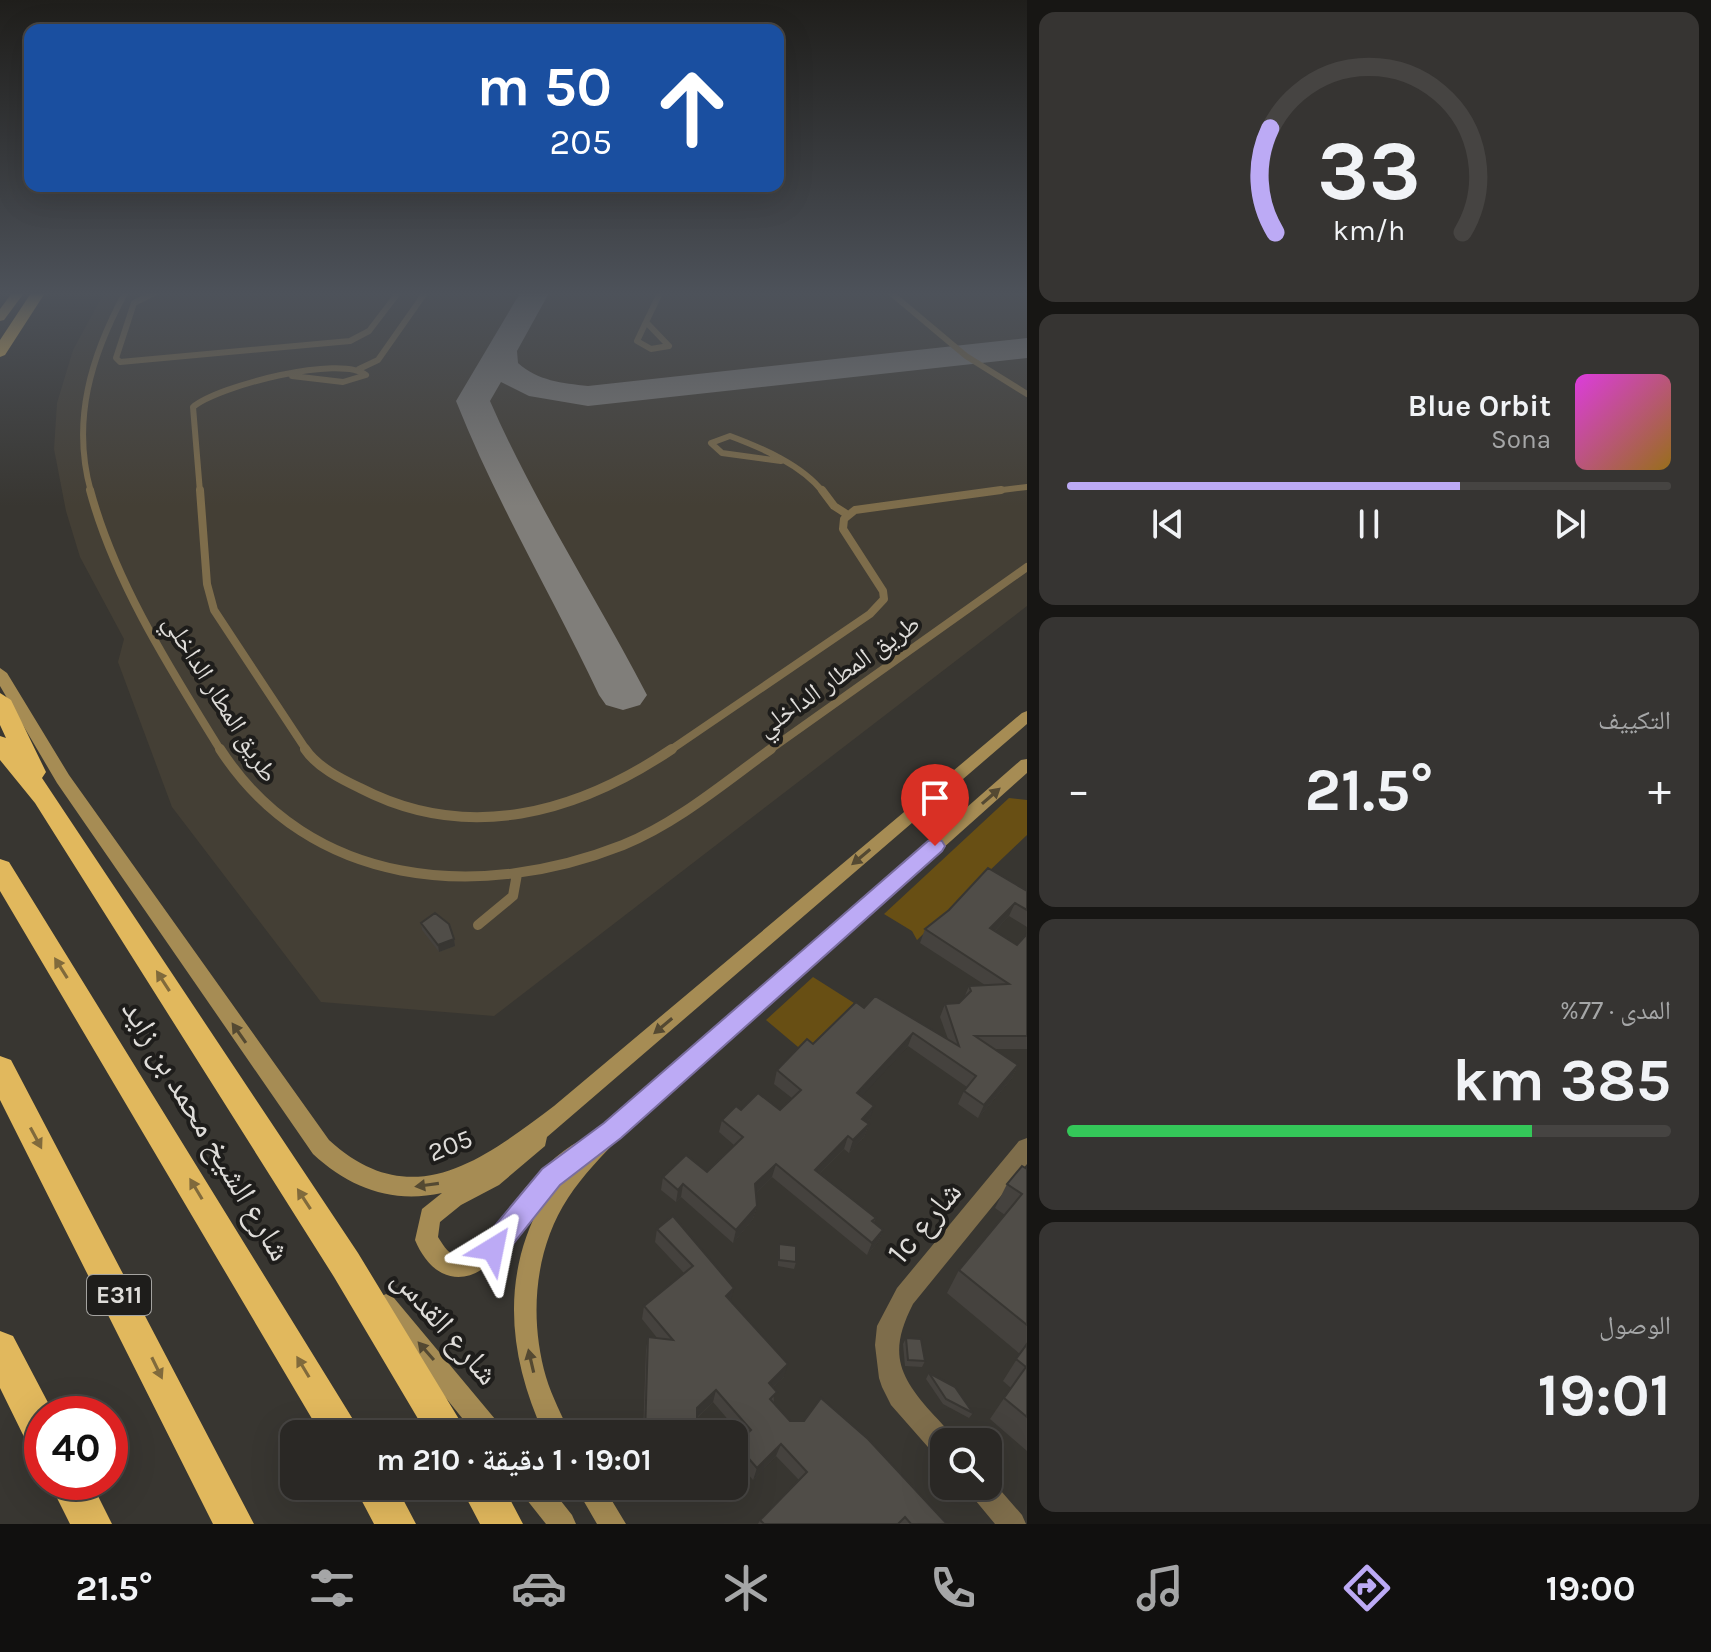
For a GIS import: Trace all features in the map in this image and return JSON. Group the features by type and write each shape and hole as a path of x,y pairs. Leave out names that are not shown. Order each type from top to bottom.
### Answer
{"highway":[{"path":"0,700 44,797"},
{"path":"0,744 44,797 346,1265 440,1420"},
{"name":"شارع الشيخ محمد بن زايد","path":"0,869 335,1420"},
{"name":"E311","path":"0,1069 145,1345 234,1524"},
{"path":"2,1357 24,1398"},
{"path":"79,1500 92,1524"},
{"path":"382,1500 396,1524"},
{"path":"488,1500 503,1524"}],"street":[{"name":"205","path":"0,673 63,779 307,1129 346,1171 358,1178 391,1187 429,1186 449,1181 495,1159 578,1098 1027,716"},
{"path":"578,1098 510,1165 453,1198 430,1216 426,1240 440,1259 452,1265 467,1266 481,1259 551,1177 613,1130 1027,764"},
{"path":"551,1420 536,1386 523,1324 528,1266 535,1240 558,1194 613,1130"},
{"name":"1c شارع","path":"930,1430 900,1396 891,1378 887,1345 889,1326 905,1296 1027,1148"},
{"name":"شارع القدس","path":"346,1265 430,1355 480,1420"},
{"path":"543,1500 563,1524"},
{"path":"597,1500 613,1524"},
{"path":"992,1500 1013,1524"}],"lane":[{"name":"طريق المطار الداخلي","path":"92,364 83,404 80,443 90,502 111,557 242,780 290,826 323,845 405,870 451,875 517,874 580,862 651,833 1027,567"},
{"path":"369,364 359,369 219,388 193,407 209,597 221,624 310,756 354,788 381,801 414,810 481,817 545,809 600,792 664,754 879,607 883,591 843,529 848,515 863,508 1027,487"},
{"path":"979,364 1027,394"},
{"path":"292,376 353,383 366,375 359,369"},
{"path":"781,461 722,453 711,443 721,437 738,438 781,461 813,479 834,506 848,515"},
{"path":"478,925 513,896 517,874"}],"shaded area":[{"path":"69,364 1027,364 1027,606 494,1016 321,1002 172,807 118,662 124,639 80,557 66,511 54,449 57,403"},
{"path":"1009,798 1027,800 1027,835 917,940 912,931 884,914"},
{"path":"813,977 854,1003 804,1052 766,1020"}],"building":[{"path":"988,868 1027,891 1027,910 1015,903 990,928 1017,945 1027,934 1027,1036 975,1036 1018,1065 984,1105 964,1091 976,1076 913,1033 857,1093 874,1106 862,1119 869,1124 853,1140 848,1136 815,1170 876,1218 872,1221 883,1230 872,1243 776,1164 755,1184 757,1206 736,1230 683,1184 678,1190 663,1177 686,1155 707,1172 743,1137 722,1120 736,1106 741,1110 758,1093 780,1110 801,1090 777,1070 807,1039 813,1044 856,1002 864,1008 875,996 959,1046 945,1004 959,1003 971,991 969,986 1009,984 925,929 949,910"},
{"path":"435,913 449,924 454,939 438,945 421,923"},
{"path":"1022,1166 1027,1169 1027,1325 959,1270 1022,1194 1007,1184"},
{"path":"673,1216 734,1288 726,1296 788,1364 769,1383 777,1392 770,1399 790,1421 804,1421 821,1398 868,1439 947,1524 911,1524 905,1517 898,1524 764,1524 760,1520 807,1472 781,1444 757,1468 748,1458 748,1433 751,1430 748,1420 742,1420 716,1390 697,1408 697,1420 645,1420 648,1337 673,1340 644,1306 693,1266 657,1229"},
{"path":"779,1244 796,1246 796,1262 779,1260"},
{"path":"906,1338 921,1339 925,1361 908,1360"},
{"path":"1027,1344 1027,1417 1004,1398 1026,1367 1016,1359"},
{"path":"929,1373 955,1387 973,1413 946,1399"}],"taxiway":[{"path":"494,364 473,401 495,454 575,598 623,695"},
{"path":"502,364 530,385 588,396 880,364"}],"route":[{"path":"493,1249 530,1198 551,1177 580,1152 613,1130 935,846"}]}
